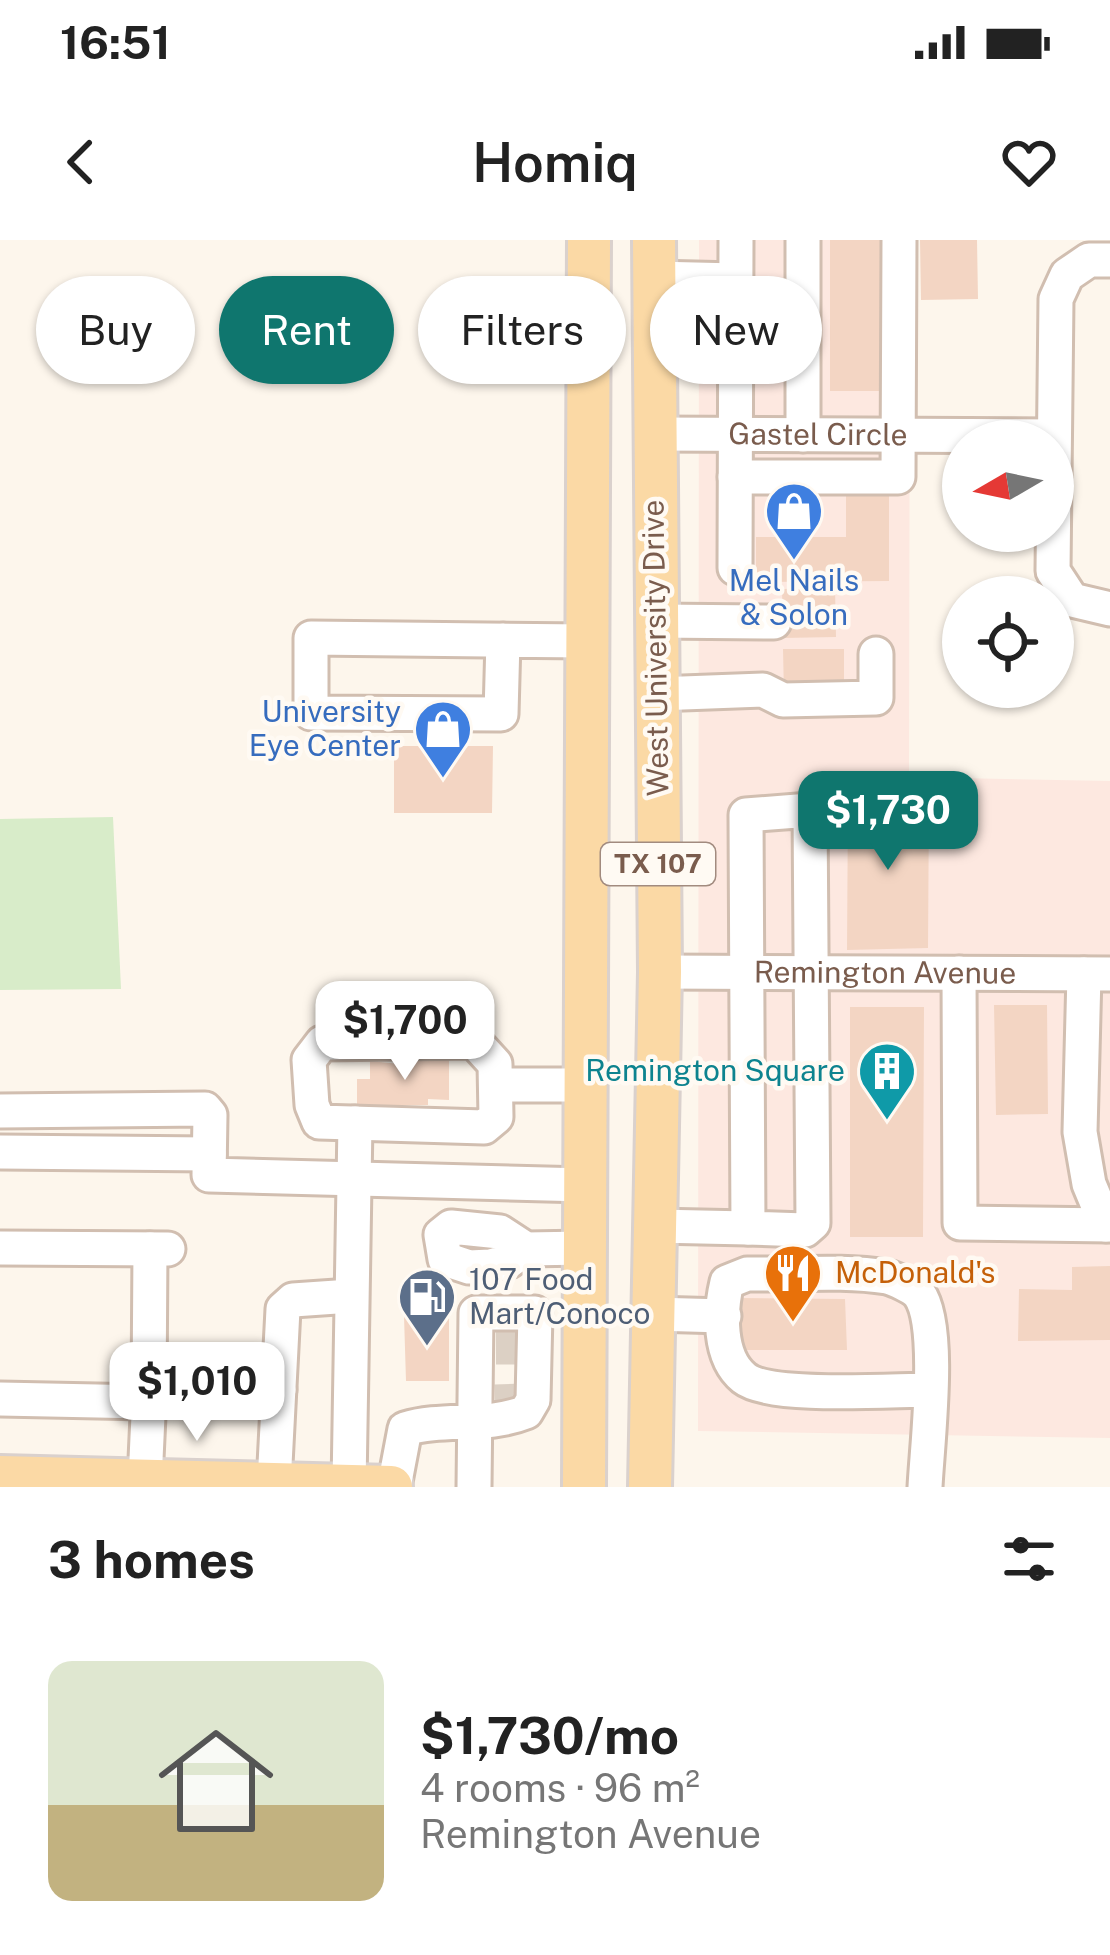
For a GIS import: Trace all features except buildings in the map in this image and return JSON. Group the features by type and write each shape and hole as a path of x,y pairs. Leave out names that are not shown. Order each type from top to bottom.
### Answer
{"main road":[{"name":"TX 107","path":"584,1487 589,240"},
{"name":"West University Drive","path":"650,1487 660,972 654,259"},
{"path":"0,1477 393,1487"}],"street":[{"path":"736,240 736,276"},
{"path":"803,240 818,435 833,478"},
{"path":"735,477 898,477 898,240"},
{"path":"654,259 720,276"},
{"path":"1053,420 1056,299 1067,275 1089,260 1110,260"},
{"path":"735,384 735,568"},
{"name":"Gastel Circle","path":"653,434 942,435"},
{"path":"1053,552 1053,571 1072,600 1110,609"},
{"path":"656,621 773,622"},
{"path":"503,640 501,715 310,713 311,638 503,640 587,641"},
{"path":"656,694 763,690 783,700 876,698 876,654"},
{"path":"655,1226 805,1230 813,1223 810,810 746,815 748,1228"},
{"name":"Remington Avenue","path":"660,972 1097,974"},
{"path":"959,973 960,1223 1108,1225 1089,1184 1080,1132 1097,974"},
{"path":"474,1040 496,1089 484,1127 319,1122 312,1105 310,1060 322,1043 474,1040"},
{"path":"496,1089 586,1085"},
{"path":"0,1111 205,1109 210,1115 209,1174 585,1185"},
{"path":"349,1486 356,1123"},
{"path":"0,1152 209,1154"},
{"path":"0,1248 160,1249 147,1398 166,1484"},
{"path":"526,1249 585,1248"},
{"path":"925,1487 932,1328 918,1293 890,1277 747,1274 727,1282 726,1357 746,1380 778,1390 929,1390"},
{"path":"274,1484 283,1309 293,1300 351,1296"},
{"path":"653,1313 724,1316"},
{"path":"393,1487 405,1429 506,1367 584,1357"},
{"path":"474,1487 506,1367"},
{"path":"0,1399 147,1398 278,1390"}],"shaded area":[{"path":"699,240 910,240 909,777 1110,781 1110,1438 698,1431 699,384 822,384 822,276 699,276"}],"green space":[{"path":"113,817 121,989 0,990 0,819"}],"tunnel":[{"path":"496,1348 520,1348"},
{"path":"495,1401 523,1400"}],"place":[{"name":"Mel Nails & Solon","path":"794,562"},
{"name":"University Eye Center","path":"443,780"},
{"name":"Remington Square","path":"887,1122"},
{"name":"McDonald's","path":"793,1324"},
{"name":"107 Food Mart/Conoco","path":"427,1348"}]}
